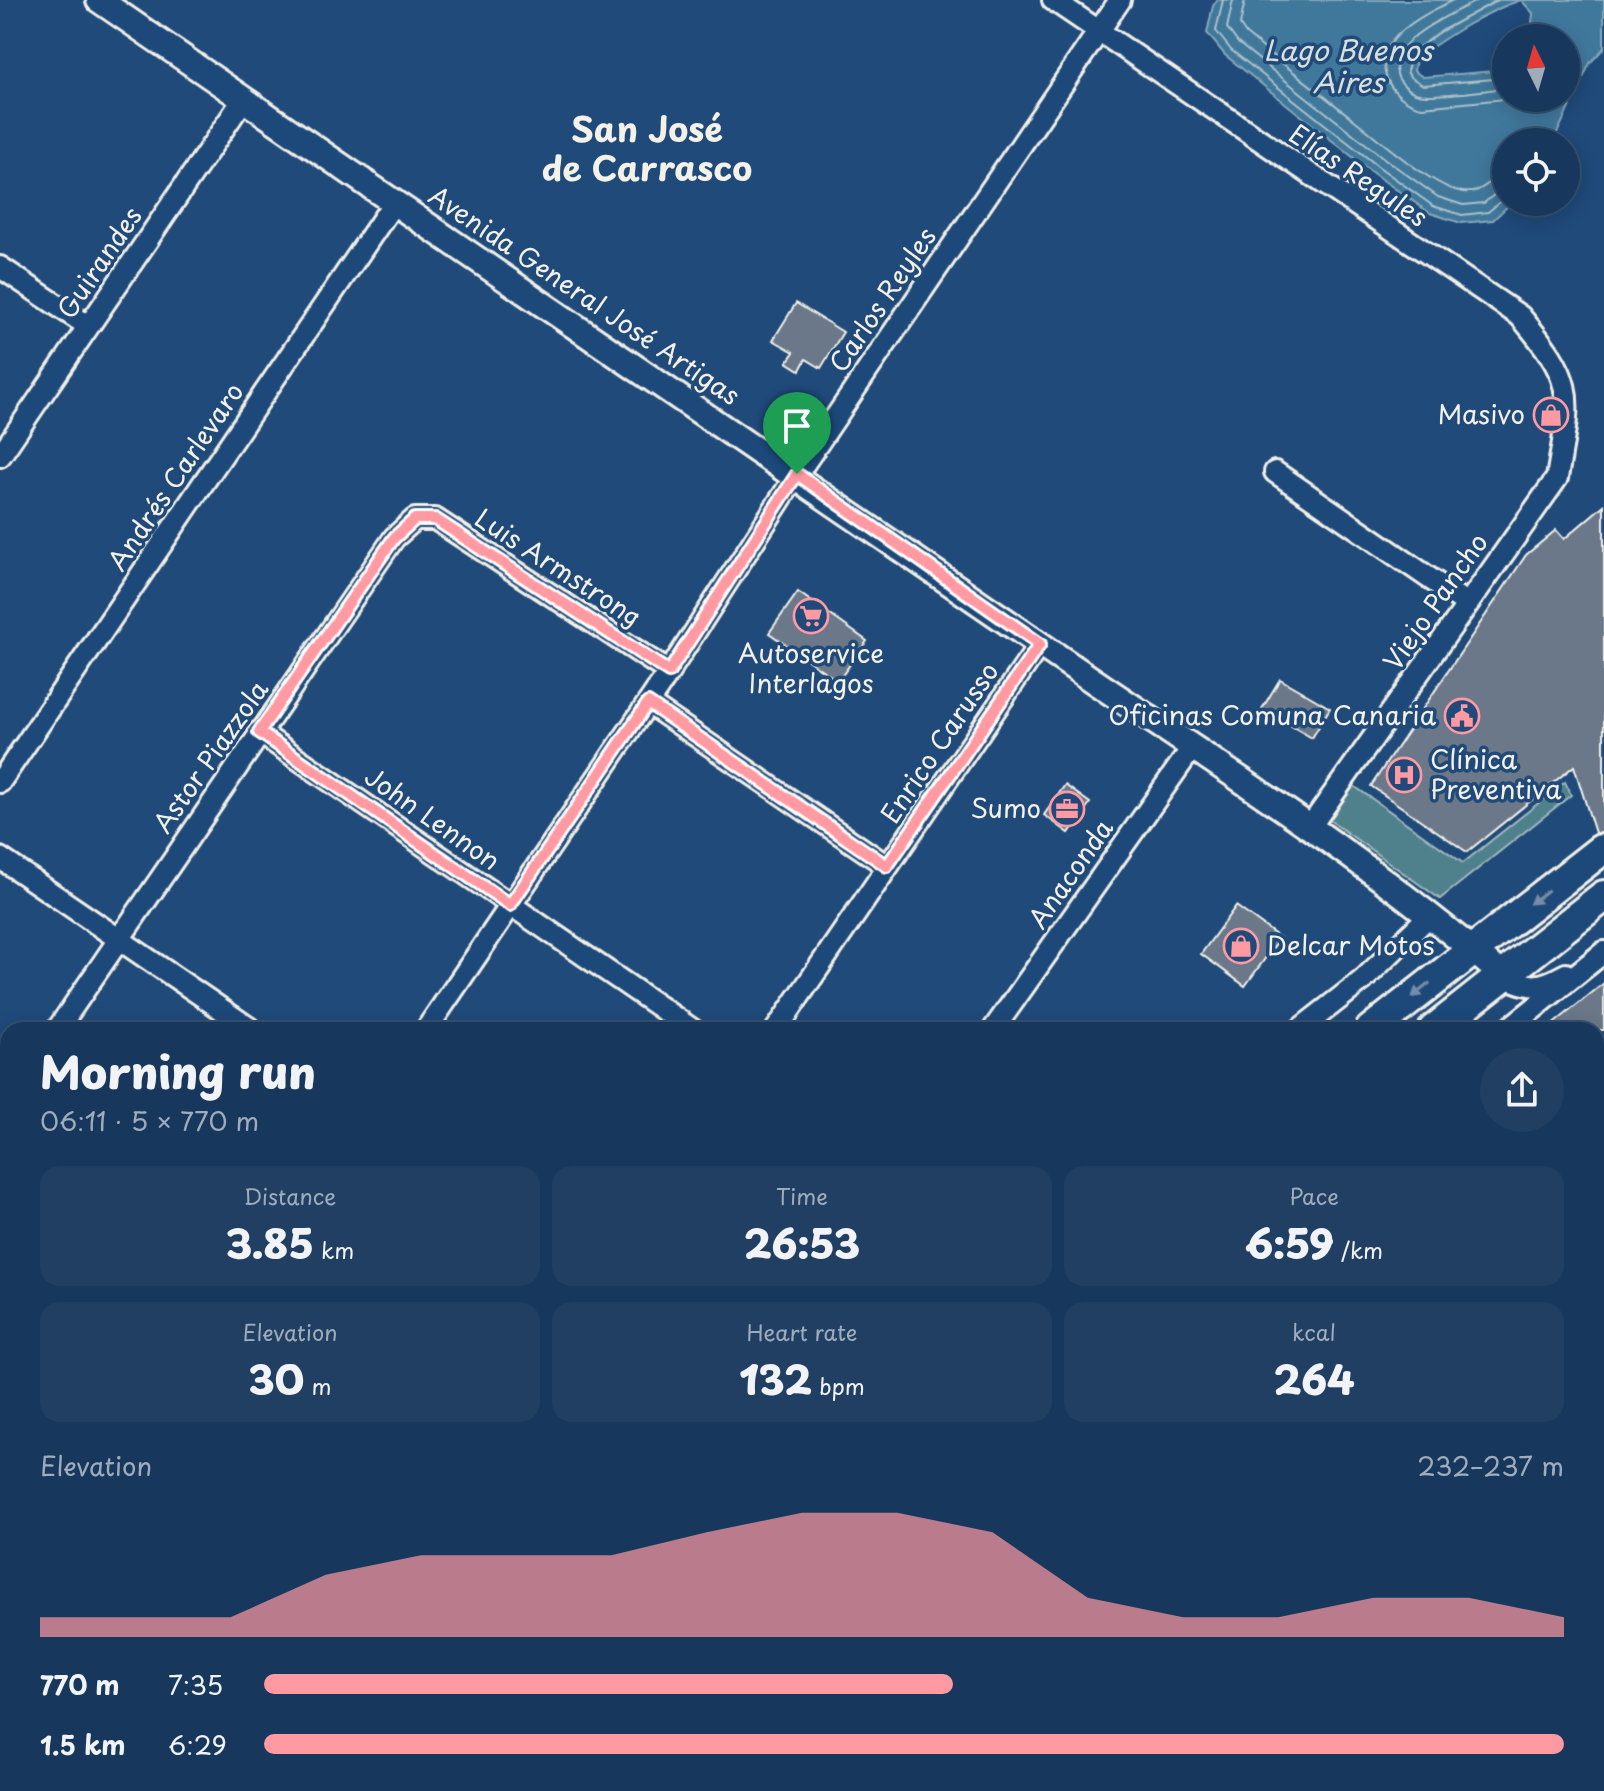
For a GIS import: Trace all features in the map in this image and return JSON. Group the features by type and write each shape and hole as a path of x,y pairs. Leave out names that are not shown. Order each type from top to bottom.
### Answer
{"main road":[{"path":"1381,1022 1601,850"},
{"path":"1444,1022 1604,896"}],"street":[{"name":"Avenida General José Artigas","path":"99,0 1310,827 1472,949 1503,976"},
{"name":"Elías Regules","path":"1053,0 1520,316 1550,351 1567,392"},
{"name":"Carlos Reyles","path":"431,1022 669,672 797,474 1120,0"},
{"name":"Guirandes","path":"0,456 243,100"},
{"name":"Andrés Carlevaro","path":"0,782 395,201"},
{"path":"0,267 88,326"},
{"name":"Viejo Pancho","path":"1310,827 1557,478 1566,426 1567,392"},
{"path":"1275,472 1467,604"},
{"name":"Luis Armstrong","path":"415,519 435,519 669,672"},
{"name":"Astor Piazzola","path":"62,1022 394,538 415,519"},
{"name":"Enrico Carusso","path":"781,1022 1040,644"},
{"path":"648,703 887,866"},
{"name":"John Lennon","path":"259,732 681,1022"},
{"name":"Anaconda","path":"999,1022 1192,748"},
{"path":"0,858 240,1022"},
{"path":"1309,1022 1363,980 1429,916"},
{"path":"1503,976 1521,985 1536,987 1553,983 1601,954"},
{"path":"1517,1022 1601,954"}],"green space":[{"path":"1565,782 1571,795 1440,899 1328,819 1351,784 1463,863"}],"water":[{"name":"Lago Buenos Aires","path":"1217,0 1521,0 1480,18 1416,58 1414,71 1423,77 1492,71 1492,112 1567,112 1560,128 1492,128 1492,216 1497,216 1493,220 1461,223 1430,213 1374,174 1225,55 1207,33"},
{"name":"Lago Buenos Aires","path":"1521,0 1604,0 1604,48 1590,63 1580,84 1580,24 1531,24 1533,13"}],"building":[{"path":"796,303 843,332 821,368 806,359 800,370 787,362 794,352 773,340"},
{"path":"1604,505 1604,833 1595,833 1574,766 1467,852 1371,786 1526,555 1556,530 1564,539"},
{"path":"798,592 867,641 838,681 769,633"},
{"path":"1280,679 1330,708 1312,738 1262,709"},
{"name":"Sumo","path":"1065,785 1090,803 1069,833 1044,815"},
{"name":"Delcar Motos","path":"1236,906 1280,938 1245,986 1201,954"},
{"path":"1604,983 1604,1022 1556,1022"}],"place":[{"name":"Masivo","path":"1551,415"},
{"name":"Autoservice Interlagos","path":"811,616"},
{"name":"Oficinas Comuna Canaria","path":"1462,716"},
{"name":"Clínica Preventiva","path":"1404,775"},
{"name":"Sumo","path":"1067,809"},
{"name":"Delcar Motos","path":"1241,946"}],"district":[{"name":"San José de Carrasco","path":"647,150"}],"route":[{"path":"797,474 1040,644 887,866 648,703 510,905 259,732 394,538 415,519 435,519 669,672 797,474"}]}
